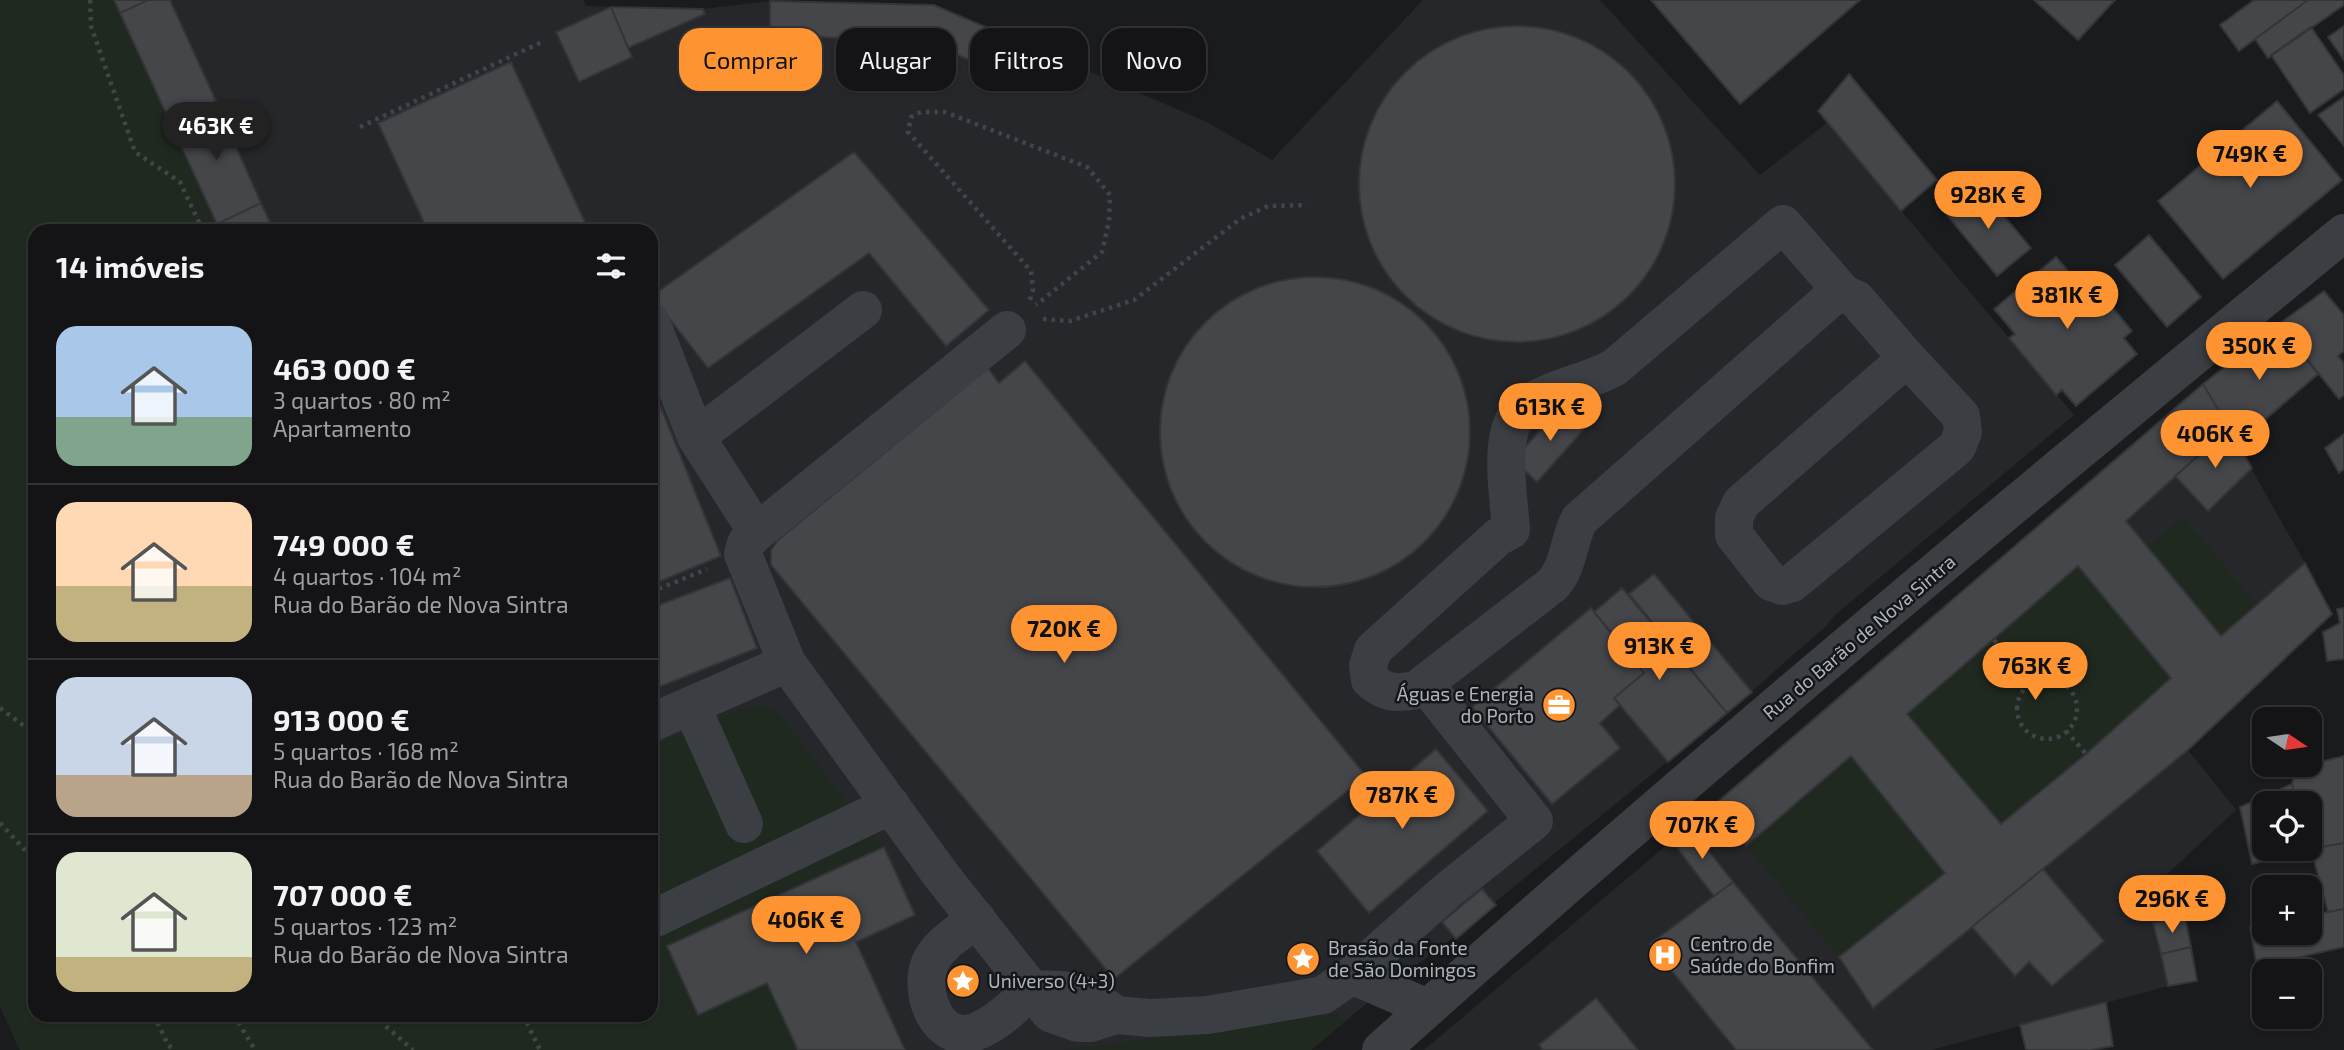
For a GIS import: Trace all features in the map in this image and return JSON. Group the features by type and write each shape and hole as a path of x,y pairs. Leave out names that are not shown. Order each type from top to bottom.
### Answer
{"street":[{"path":"1844,294 1832,297 1579,520 1572,534 1565,567 1560,576 1416,691 1398,694 1381,690 1370,680 1368,666 1373,650 1498,537 1511,530 1506,454 1510,429 1517,414 1526,405 1559,389 1594,379 1615,367 1783,224 1844,294 1856,299 1961,416 1963,432 1957,447 1792,583 1782,586 1772,582 1734,534 1734,518 1741,503 1907,358"},
{"name":"Rua do Barão de Nova Sintra","path":"1381,1050 1509,934 1866,630 2344,233"},
{"path":"696,437 863,310"},
{"path":"750,543 1016,322"},
{"path":"658,340 696,437 750,543 787,663 941,875 1032,990"},
{"path":"658,720 787,663"},
{"path":"977,919 940,949 931,960 927,971 928,1003 936,1018 948,1030 960,1034 973,1033 990,1026 1032,990 1059,989 1080,992 1096,999 1116,1015 1166,1018 1323,995 1352,975 1448,890 1534,821 1425,684"},
{"path":"691,705 744,824"},
{"path":"658,917 891,805"},
{"path":"1352,975 1427,1008"}],"path":[{"path":"90,0 91,26 135,152 180,181 200,224"},
{"path":"360,127 542,42"},
{"path":"921,112 945,112 1087,167 1110,195 1109,221 1102,252 1016,322 1033,289 1031,271 908,132 911,117 921,112"},
{"path":"1016,322 1070,321 1134,300 1240,219 1268,206 1307,205"},
{"path":"658,589 750,543"},
{"path":"1994,640 2032,683"},
{"path":"2051,679 2068,687 2074,695 2076,714 2073,724 2058,736 2038,737 2029,733 2018,717 2019,697 2032,683 2051,679"},
{"path":"0,708 28,729"},
{"path":"2066,731 2086,754"},
{"path":"0,823 28,853"},
{"path":"157,1022 168,1045 174,1050"},
{"path":"238,1022 255,1050"},
{"path":"381,1022 413,1050"},
{"path":"526,1022 540,1050"}],"shaded area":[{"path":"0,0 583,0 586,6 702,9 770,1 934,5 988,28 970,28 970,91 1088,91 1088,71 1102,77 1102,91 1135,91 1207,122 1272,160 1423,0 1600,0 1760,175 1827,123 2074,415 1835,615 1727,713 1494,903 1496,905 1456,939 1454,937 1384,989 1311,1050 20,1050 0,1007"},
{"path":"0,0 114,0 217,224 28,224 28,1022 658,1022 658,744 747,706 766,707 779,714 884,847 915,915 856,942 905,1050 20,1050 0,1007"},
{"path":"2203,384 2305,563 2188,750 2236,810 2147,893 2168,986 1931,1050 1424,1050 1714,805"},
{"path":"2183,517 2257,605 2221,636 2147,547"},
{"path":"2078,566 2171,678 2086,754 2001,824 1907,714"},
{"path":"1851,756 1945,873 1839,957 1746,846"},
{"path":"1338,1014 1344,1023 1311,1050 1063,1050"}],"building":[{"path":"114,0 148,0 120,13"},
{"path":"148,0 170,0 216,101 170,122 120,13"},
{"path":"1651,0 1860,0 1740,104"},
{"path":"2034,0 2115,0 2078,40"},
{"path":"2254,0 2308,0 2239,51 2220,25"},
{"path":"2308,0 2344,0 2344,5 2268,58 2255,39"},
{"path":"770,1 934,5 988,28 970,28 970,60 956,54 956,28 836,28 836,38 822,37 822,28 770,28"},
{"path":"611,7 632,57 579,82 556,32"},
{"path":"611,7 703,9 705,14 628,48"},
{"path":"1517,26 1548,29 1577,38 1605,53 1629,72 1648,96 1663,124 1672,153 1675,184 1672,215 1663,244 1648,272 1629,296 1605,315 1577,330 1548,339 1517,342 1486,339 1457,330 1429,315 1405,296 1386,272 1371,244 1362,215 1359,184 1362,153 1371,124 1386,96 1405,72 1429,53 1457,38 1486,29"},
{"path":"2344,26 2344,60 2328,37"},
{"path":"2311,27 2344,75 2344,89 2310,113 2271,55"},
{"path":"511,62 586,224 425,224 378,123"},
{"path":"1849,74 1937,180 1901,211 1818,111"},
{"path":"2344,97 2344,146 2318,115"},
{"path":"216,101 261,203 217,224 170,122"},
{"path":"2277,101 2342,180 2223,279 2158,201"},
{"path":"854,152 989,310 946,346 869,253 708,368 658,304 658,292"},
{"path":"1979,186 2031,248 1997,276 1946,214"},
{"path":"261,203 271,224 217,224"},
{"path":"2149,235 2201,297 2167,327 2115,265"},
{"path":"2056,257 2077,281 2085,274 2132,331 2124,338 2137,354 2076,406 2062,390 2056,395 2009,338 2015,334 1994,309"},
{"path":"1315,277 1345,280 1374,289 1401,303 1425,322 1444,346 1458,373 1467,402 1470,432 1467,462 1458,491 1444,518 1425,542 1401,561 1374,575 1345,584 1315,587 1285,584 1256,575 1229,561 1205,542 1186,518 1172,491 1163,462 1160,432 1163,402 1172,373 1186,346 1205,322 1229,303 1256,289 1285,280"},
{"path":"2324,291 2344,315 2344,351 2338,356 2344,363 2344,395 2339,399 2279,324"},
{"path":"2279,324 2318,374 2238,443 2203,384"},
{"path":"1025,361 1366,776 1114,979 771,565 771,550 778,540 988,368 999,383"},
{"path":"2203,384 2229,428 2126,521 2221,636 2305,563 2332,614 2188,750 1873,1008 1839,957 1945,873 1851,756 1746,846 1714,805","holes":["2078,566 2171,678 2086,754 2001,824 1907,714"]},
{"path":"658,400 721,556 658,582"},
{"path":"1562,405 1586,427 1537,482 1514,460"},
{"path":"2229,428 2252,468 2208,511 2175,476"},
{"path":"2344,434 2344,469 2339,473 2325,448"},
{"path":"1654,574 1752,692 1727,713 1629,594"},
{"path":"730,578 757,648 658,687 658,605"},
{"path":"1622,588 1727,713 1668,762 1614,698 1644,673 1594,612"},
{"path":"1591,608 1644,673 1614,698 1620,705 1600,723 1620,748 1552,804 1472,707"},
{"path":"2344,608 2344,659 2327,661 2323,632 2340,623 2337,609"},
{"path":"1436,749 1488,811 1369,913 1317,851"},
{"path":"2344,756 2344,843 2322,847 2322,791 2294,791 2292,784 2294,777 2322,777 2322,762"},
{"path":"2292,784 2294,791 2276,791"},
{"path":"2252,802 2252,861 2264,861 2252,864 2240,807"},
{"path":"1689,826 1733,882 1714,896 1671,840"},
{"path":"2344,843 2344,909 2328,912 2322,890 2322,875 2318,875 2314,861 2322,861 2322,847"},
{"path":"884,847 915,915 856,942 905,1050 798,1050 767,983 698,1015 667,946"},
{"path":"2043,869 2104,941 2052,986 2029,962 2015,976 1972,927"},
{"path":"1733,882 1873,1050 1736,1050 1650,944"},
{"path":"1482,889 1496,905 1456,939 1442,922"},
{"path":"2344,909 2344,947 2292,959 2256,959 2253,945 2322,945 2322,913"},
{"path":"2185,917 2191,947 2161,954 2153,923"},
{"path":"2191,947 2197,981 2168,986 2161,954"},
{"path":"1596,998 1638,1050 1543,1050 1539,1045"},
{"path":"2106,1002 2113,1046 2091,1050 2026,1050 2020,1025"}],"place":[{"name":"Águas e Energia do Porto","path":"1559,705"},
{"name":"Centro de Saúde do Bonfim","path":"1665,955"},
{"name":"Brasão da Fonte de São Domingos","path":"1303,959"},
{"name":"Universo (4+3)","path":"963,981"}]}
